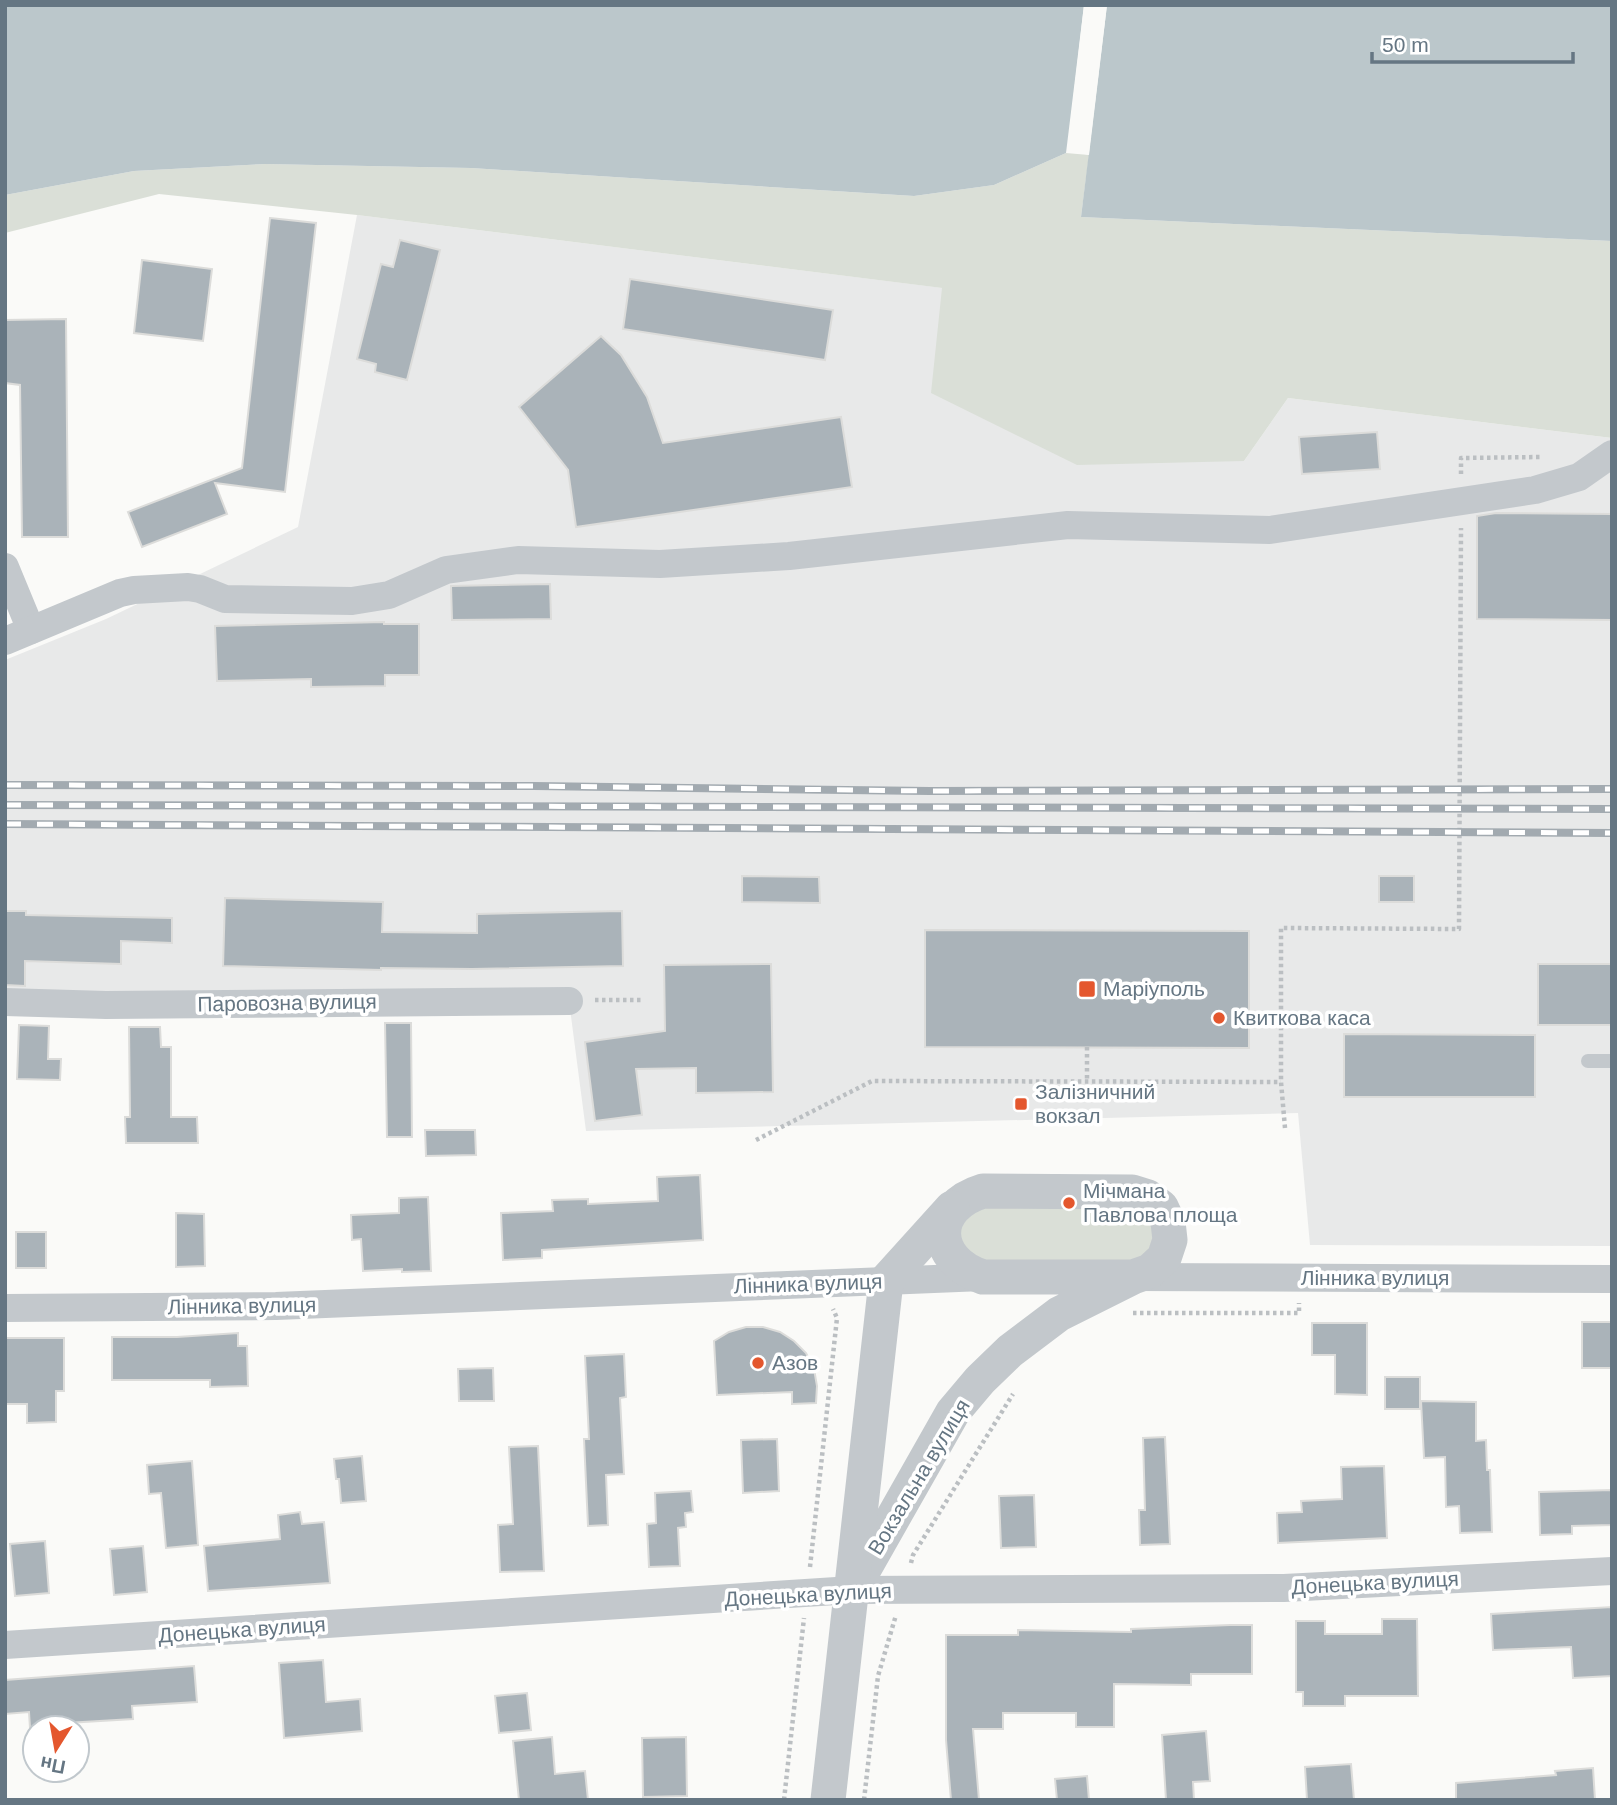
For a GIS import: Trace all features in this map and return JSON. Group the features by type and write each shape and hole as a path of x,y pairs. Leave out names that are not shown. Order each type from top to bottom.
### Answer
{"street":[{"path":"5,641 120,593 134,590 188,587 225,599 352,601 388,595 446,570 518,560 660,564 789,556 1068,525 1270,530 1535,490 1579,477 1612,454"},
{"path":"5,566 32,630"},
{"name":"Паровозна вулиця","path":"5,1002 106,1005 569,1001"},
{"path":"886,1281 952,1208 965,1196 983,1191 1132,1192 1148,1197 1161,1207 1168,1222 1170,1277"},
{"path":"952,1208 944,1225 944,1243 952,1260 965,1271 983,1277"},
{"name":"Вокзальна вулиця","path":"852,1590 953,1412 980,1380 1010,1351 1059,1314 1150,1271 1164,1258 1170,1240"},
{"name":"Лінника вулиця","path":"5,1308 276,1306 983,1277 1612,1279"},
{"name":"Вокзальна вулиця","path":"828,1800 886,1281"},
{"name":"Донецька вулиця","path":"5,1645 852,1590 1284,1587 1612,1571"}],"lane":[{"path":"1588,1062 1612,1061"}],"path":[{"path":"1461,485 1461,458 1534,458"},
{"path":"1285,1128 1281,1082 1281,928 1459,929 1461,526"},
{"path":"569,1001 642,1000"},
{"path":"1087,1047 1087,1082"},
{"path":"756,1140 872,1081 1281,1082"},
{"path":"1128,1312 1299,1313"},
{"path":"783,1800 838,1318"},
{"path":"913,1555 1020,1382"},
{"path":"864,1800 878,1676"}],"shaded area":[{"path":"5,5 1084,5 1066,153 994,185 914,196 471,168 265,164 134,171 5,195"},
{"path":"1107,5 1612,5 1612,241 1081,217"},
{"path":"1066,153 1089,155 1081,217 1612,241 1612,438 1288,398 1244,461 1077,465 931,393 942,288 357,215 159,194 5,233 5,195 134,171 265,164 471,168 914,196 994,185"},
{"path":"357,215 943,288 1244,461 1288,398 1612,438 1612,1246 1310,1245 1298,1113 586,1131 569,1001 5,990 5,660 106,619 298,527"},
{"path":"1131,1203 1160,1222 1143,1263 971,1263 954,1222 972,1205"}],"pier":[{"path":"1084,5 1088,5 1070,153 1067,153"},
{"path":"1104,5 1107,5 1089,155 1085,154"}],"building":[{"path":"270,218 316,223 285,492 215,483 227,514 142,547 128,512 242,468"},
{"path":"400,240 440,250 407,380 375,372 376,364 357,359 381,264 393,267"},
{"path":"142,260 212,269 203,341 134,333"},
{"path":"630,279 833,310 825,360 623,329"},
{"path":"66,319 68,537 22,537 20,385 5,383 5,320"},
{"path":"601,336 621,355 647,397 663,443 841,417 852,487 576,527 568,470 519,407"},
{"path":"1377,432 1380,469 1302,474 1299,437"},
{"path":"1496,513 1612,514 1612,620 1477,619 1477,516"},
{"path":"550,584 551,619 452,620 451,586"},
{"path":"384,622 419,624 419,675 385,675 385,686 311,687 311,679 217,681 215,626"},
{"path":"742,876 819,877 820,903 742,902"},
{"path":"1379,876 1414,876 1414,902 1379,902"},
{"path":"225,898 383,902 382,932 477,933 477,914 622,911 623,966 381,970 223,966"},
{"path":"5,911 26,911 26,915 172,918 172,943 121,941 121,964 25,961 25,986 5,985"},
{"path":"925,930 1249,931 1249,1048 925,1047"},
{"path":"771,964 773,1092 696,1093 696,1068 636,1069 642,1115 595,1121 585,1042 665,1031 664,965"},
{"path":"1538,964 1612,964 1612,1025 1538,1025"},
{"path":"385,1023 411,1023 412,1137 387,1137"},
{"path":"19,1025 49,1026 48,1059 61,1059 60,1080 17,1079"},
{"path":"129,1027 160,1027 161,1047 171,1047 171,1117 197,1117 198,1143 126,1143 125,1117 130,1117"},
{"path":"1344,1034 1535,1035 1535,1097 1344,1097"},
{"path":"425,1130 475,1130 476,1155 426,1156"},
{"path":"700,1175 703,1240 542,1250 542,1258 503,1260 501,1213 553,1211 552,1200 588,1199 588,1204 658,1201 657,1177"},
{"path":"428,1197 431,1271 363,1271 361,1239 352,1240 351,1215 399,1213 399,1198"},
{"path":"176,1213 204,1214 205,1266 176,1267"},
{"path":"16,1232 46,1232 46,1268 16,1268"},
{"path":"1582,1322 1612,1322 1612,1368 1582,1368"},
{"path":"1312,1323 1367,1323 1367,1395 1335,1394 1335,1355 1312,1355"},
{"path":"746,1327 763,1327 780,1332 806,1353 814,1369 816,1403 792,1404 792,1392 717,1395 714,1341 729,1332"},
{"path":"238,1333 238,1346 247,1346 248,1386 210,1387 210,1380 112,1380 112,1337"},
{"path":"5,1338 64,1338 64,1391 56,1391 56,1422 27,1423 27,1404 5,1404"},
{"path":"624,1354 626,1397 620,1398 624,1474 606,1475 608,1525 588,1526 584,1439 589,1439 585,1356"},
{"path":"493,1368 494,1401 459,1401 458,1369"},
{"path":"1385,1377 1420,1377 1420,1409 1385,1409"},
{"path":"1421,1401 1476,1402 1476,1441 1486,1440 1487,1470 1490,1470 1492,1532 1460,1533 1459,1506 1446,1507 1445,1457 1424,1458"},
{"path":"1165,1437 1170,1544 1140,1545 1139,1510 1145,1510 1143,1438"},
{"path":"777,1439 779,1491 743,1493 741,1440"},
{"path":"538,1446 544,1571 500,1572 498,1525 513,1524 509,1447"},
{"path":"362,1456 366,1501 341,1503 334,1459"},
{"path":"192,1461 198,1545 166,1548 161,1493 149,1494 147,1465"},
{"path":"1384,1466 1387,1538 1278,1543 1277,1513 1302,1512 1301,1501 1342,1499 1341,1467"},
{"path":"1612,1490 1612,1525 1572,1526 1572,1534 1540,1535 1539,1492"},
{"path":"691,1491 693,1512 685,1513 686,1527 678,1528 680,1566 649,1567 647,1524 656,1523 655,1493"},
{"path":"1034,1495 1036,1547 1001,1548 999,1496"},
{"path":"300,1512 302,1524 324,1522 330,1583 208,1591 204,1546 280,1539 278,1515"},
{"path":"45,1541 49,1593 15,1596 10,1544"},
{"path":"143,1546 147,1592 114,1595 110,1549"},
{"path":"1612,1607 1612,1676 1573,1678 1571,1647 1493,1650 1491,1614"},
{"path":"1382,1619 1417,1619 1418,1696 1345,1696 1345,1706 1303,1706 1303,1692 1296,1692 1296,1621 1325,1621 1325,1634 1382,1634"},
{"path":"1252,1625 1252,1674 1191,1674 1191,1685 1114,1684 1114,1727 1076,1727 1076,1713 1003,1713 1003,1729 973,1729 979,1800 951,1800 946,1740 946,1635 1018,1635 1018,1630 1131,1632 1131,1629"},
{"path":"323,1660 326,1702 360,1699 362,1731 284,1738 279,1663"},
{"path":"194,1666 197,1702 132,1706 133,1719 91,1722 91,1714 5,1714 5,1680"},
{"path":"527,1693 531,1730 499,1733 495,1696"},
{"path":"1206,1731 1210,1781 1193,1782 1194,1800 1166,1800 1162,1735"},
{"path":"552,1737 555,1774 585,1771 588,1800 519,1800 513,1741"},
{"path":"686,1737 687,1796 643,1797 642,1738"},
{"path":"1351,1764 1354,1800 1307,1800 1305,1767"},
{"path":"1593,1768 1595,1800 1456,1800 1456,1783 1556,1775 1555,1771"},
{"path":"1087,1776 1089,1800 1057,1800 1055,1779"}],"railway":[{"path":"5,785 534,786 930,791 1612,789"},
{"path":"5,805 1612,809"},
{"path":"5,824 1612,833"}],"place":[{"name":"Маріуполь","path":"1087,989"},
{"name":"Квиткова каса","path":"1219,1018"},
{"name":"Залізничний вокзал","path":"1021,1104"},
{"name":"Мічмана Павлова площа","path":"1069,1203"},
{"name":"Азов","path":"758,1363"}]}
